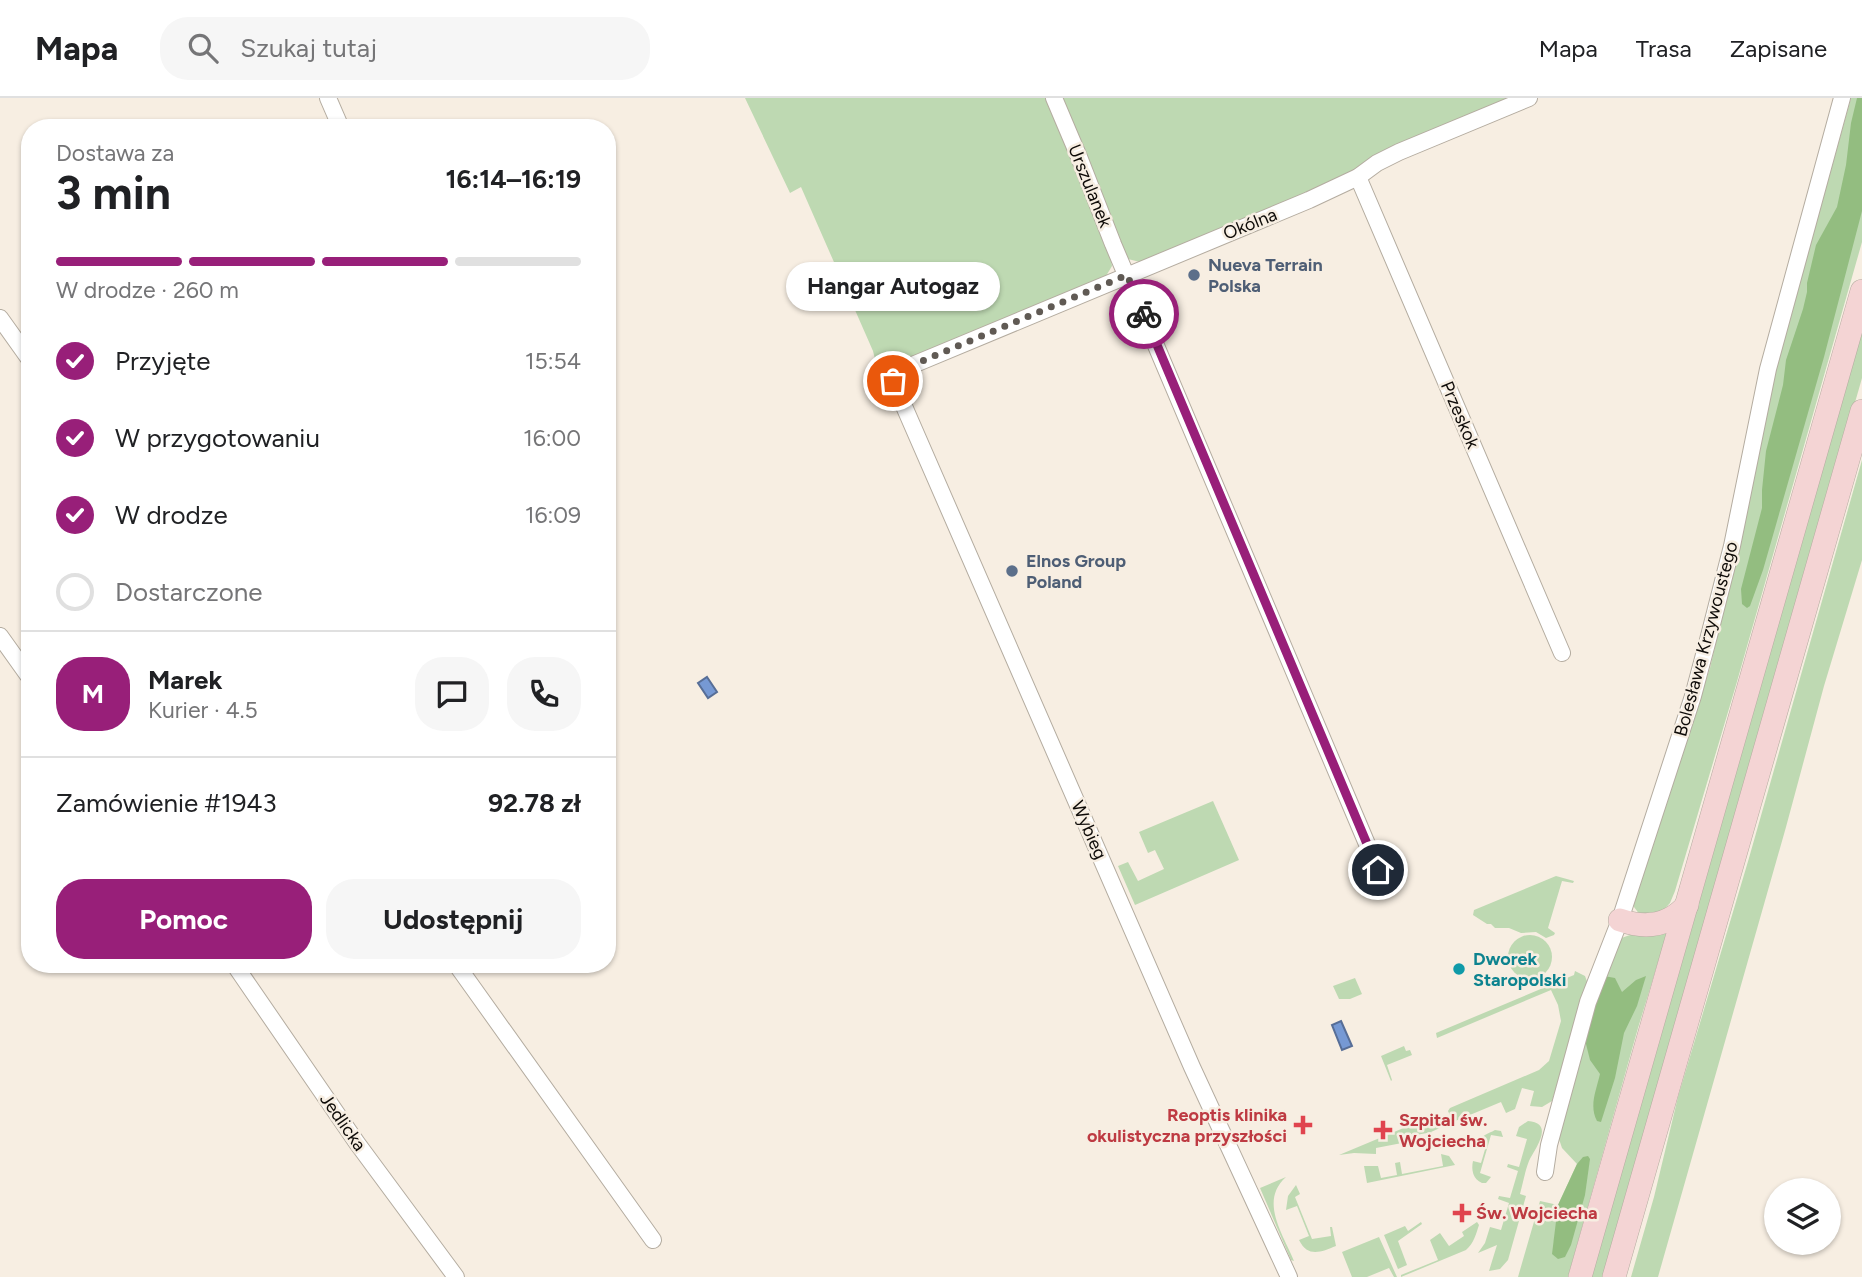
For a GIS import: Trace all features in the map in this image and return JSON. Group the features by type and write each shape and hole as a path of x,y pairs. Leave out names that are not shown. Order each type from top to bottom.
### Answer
{"main road":[{"path":"1580,1277 1862,291"},
{"path":"1615,1277 1862,411"},
{"path":"1620,920 1637,925 1666,921 1675,918 1687,905"}],"street":[{"path":"328,98 337,119"},
{"name":"Urszulanek","path":"1054,98 1378,870"},
{"name":"Okólna","path":"893,381 903,369 1309,200 1358,177 1399,152 1529,98"},
{"name":"Bolesława Krzywoustego","path":"1545,1172 1549,1145 1588,1002 1620,920 1693,696 1732,546 1768,369 1842,98"},
{"name":"Przeskok","path":"1358,177 1562,653"},
{"path":"0,318 21,347"},
{"name":"Wybieg","path":"893,381 1192,1068 1289,1277"},
{"path":"0,636 21,665"},
{"name":"Jedlicka","path":"240,973 357,1143 456,1277"},
{"path":"462,973 653,1240"}],"green space":[{"path":"745,98 1048,98 1112,266 1106,276 892,371 882,385 873,351 801,187 790,193"},
{"path":"1060,98 1516,98 1369,167 1148,264 1128,259"},
{"path":"1851,98 1862,98 1862,242 1675,891 1670,903 1660,914 1640,915 1634,907 1633,898 1710,668 1742,531 1770,390"},
{"path":"1857,98 1862,98 1862,211 1824,357 1763,570 1747,608 1742,604 1741,589 1762,508 1766,451 1783,385 1786,360 1803,309 1816,245 1837,207"},
{"path":"1862,324 1862,378 1605,1277 1590,1277"},
{"path":"1862,460 1862,560 1658,1277 1631,1277 1678,1097"},
{"path":"1213,801 1239,860 1135,905 1118,866 1128,862 1138,881 1164,869 1155,850 1148,853 1139,832"},
{"path":"1556,876 1574,881 1562,881 1548,928 1554,935 1546,938 1536,932 1521,933 1509,928 1495,928 1473,915 1474,910"},
{"path":"1669,926 1568,1277 1518,1277 1540,1201 1558,1205 1577,1164 1562,1148 1559,1139 1593,1007 1619,940"},
{"path":"1530,935 1545,942 1552,957 1545,972 1530,979 1515,972 1508,957 1515,942"},
{"path":"1575,971 1585,976 1588,984 1552,1101 1542,1107 1530,1106 1534,1091 1522,1088 1515,1109 1506,1113 1501,1102 1453,1122 1448,1111 1450,1108 1539,1070 1549,1061 1561,1021 1558,1005 1551,990 1437,1038 1436,1033 1574,975"},
{"path":"1604,976 1615,978 1622,992 1636,980 1646,976 1637,1006 1624,1033 1615,1078 1601,1122 1597,1121 1593,1104 1600,1074 1590,1060 1585,1040"},
{"path":"1355,978 1362,994 1350,999 1339,999 1333,986"},
{"path":"1404,1046 1412,1055 1387,1065 1391,1081 1381,1056"},
{"path":"1437,1114 1442,1127 1431,1132 1436,1142 1430,1144 1427,1133 1405,1137 1407,1148 1404,1149 1402,1143 1376,1148 1376,1154 1339,1155"},
{"path":"1528,1121 1536,1123 1542,1132 1524,1177 1520,1194 1526,1196 1508,1260 1500,1269 1489,1271 1497,1245 1478,1253 1485,1243 1490,1227 1501,1230 1509,1203 1498,1199 1499,1196 1510,1198 1518,1171 1507,1167 1508,1164 1519,1167 1527,1139 1516,1136 1519,1127"},
{"path":"1495,1130 1501,1131 1503,1137 1491,1135 1480,1173 1491,1177 1486,1183 1482,1183 1473,1174 1473,1161 1481,1163 1486,1146 1478,1143 1479,1140"},
{"path":"1441,1154 1449,1156 1455,1165 1367,1183 1364,1166 1378,1166 1381,1178 1397,1175 1395,1163 1400,1162 1402,1174 1443,1166"},
{"path":"1588,1156 1590,1159 1585,1195 1571,1245 1565,1257 1558,1259 1552,1254 1558,1205 1577,1164 1583,1157"},
{"path":"1286,1177 1274,1196 1274,1207 1294,1261 1291,1260 1260,1188"},
{"path":"1296,1185 1300,1194 1295,1197 1312,1239 1331,1236 1332,1227 1336,1246 1315,1252 1306,1249 1299,1240 1309,1236 1297,1206 1286,1210 1288,1196"},
{"path":"1421,1222 1422,1224 1398,1241 1407,1265 1398,1269 1384,1235 1405,1226 1408,1231"},
{"path":"1477,1222 1479,1225 1476,1235 1466,1250 1401,1277 1438,1260 1430,1240 1440,1233 1449,1246 1464,1236 1462,1232"},
{"path":"1379,1237 1397,1277 1394,1277 1389,1268 1367,1277 1352,1277 1342,1252"}],"water":[{"path":"707,677 717,692 708,698 698,683"},
{"path":"1341,1021 1352,1046 1342,1050 1332,1025"}],"way so far":[{"path":"893,381 903,369 1127,275 1144,314"}],"place":[{"name":"Nueva Terrain Polska","path":"1194,275"},
{"name":"Hangar Autogaz","path":"893,381"},
{"name":"Elnos Group Poland","path":"1012,571"},
{"name":"Dworek Staropolski","path":"1459,969"},
{"name":"Reoptis klinika okulistyczna przyszłości","path":"1303,1125"},
{"name":"Szpital św. Wojciecha","path":"1383,1130"},
{"name":"Św. Wojciecha","path":"1462,1213"}],"route":[{"path":"1144,314 1378,870"}]}
